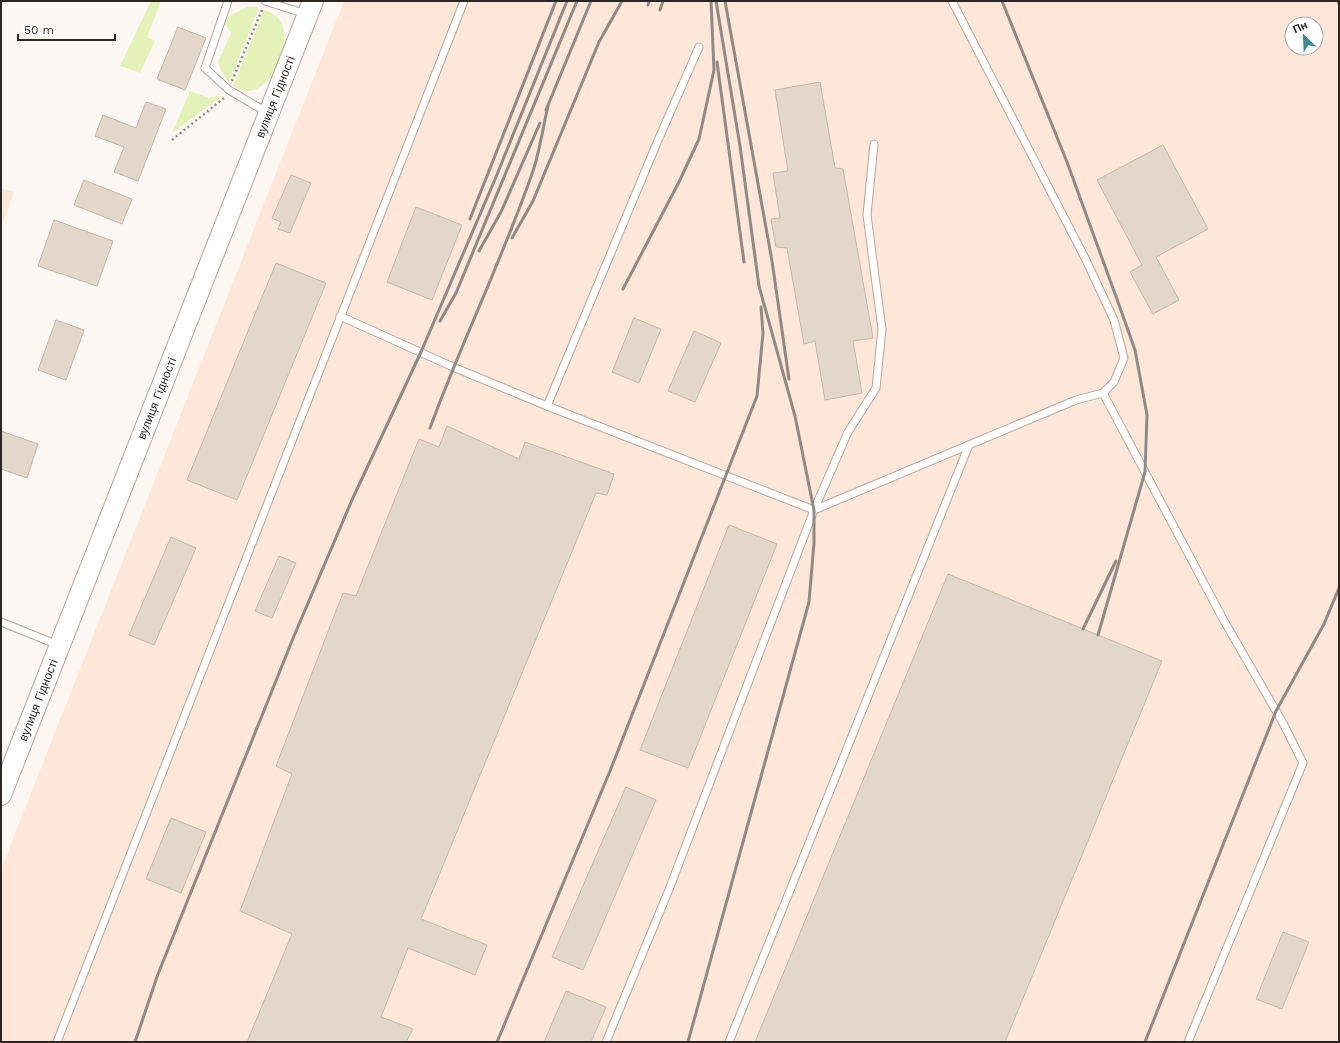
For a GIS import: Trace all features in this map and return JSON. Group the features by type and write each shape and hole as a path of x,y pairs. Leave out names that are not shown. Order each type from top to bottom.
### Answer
{"main road":[{"name":"вулиця Гідності","path":"1,795 61,646 310,8"}],"lane":[{"path":"228,1 205,68 229,90 269,113"},
{"path":"265,1 310,8"},
{"path":"57,1042 464,1"},
{"path":"340,316 453,367 547,406 814,510 1076,400 1103,392 1114,382 1124,358 1114,320 1085,258 952,1"},
{"path":"547,406 656,145 699,47"},
{"path":"606,1042 673,879 814,510 848,432 876,388 882,328 867,215 874,144"},
{"path":"1103,392 1223,619 1283,723 1303,763 1188,1042"},
{"path":"729,1042 969,445"},
{"path":"1,622 61,646"}],"path":[{"path":"231,83 265,1"},
{"path":"172,140 226,97"}],"shaded area":[{"path":"344,1 1339,1 1339,1042 1,1042 1,869"},
{"path":"1,188 14,192 1,227"}],"green space":[{"path":"151,1 161,1 147,37 155,41 140,73 120,66"},
{"path":"247,7 259,7 229,83 221,71 218,62 231,33 224,24 229,16"},
{"path":"264,10 275,15 282,25 284,44 282,55 272,75 265,84 257,89 248,91 233,86"},
{"path":"190,91 209,98 222,96 172,133"}],"building":[{"path":"178,27 206,38 185,90 157,79"},
{"path":"820,82 835,168 843,169 873,338 853,341 862,393 825,400 815,341 804,344 787,248 776,247 771,219 780,218 773,173 788,171 775,90"},
{"path":"146,102 166,109 138,181 114,172 124,147 95,136 103,115 136,128"},
{"path":"1163,145 1208,229 1156,257 1179,300 1153,314 1130,272 1142,265 1097,180"},
{"path":"291,175 311,183 290,233 278,229 281,222 272,218"},
{"path":"84,180 132,199 122,224 74,205"},
{"path":"416,207 462,225 432,300 387,282"},
{"path":"54,220 113,241 97,286 38,266"},
{"path":"276,263 326,283 237,500 187,480"},
{"path":"634,318 661,329 639,383 612,372"},
{"path":"56,320 84,330 66,380 38,370"},
{"path":"694,331 721,343 695,402 668,391"},
{"path":"447,426 519,459 525,442 614,474 607,495 596,493 421,919 487,945 475,975 408,948 381,1017 413,1029 406,1042 247,1042 292,934 240,911 292,774 276,766 343,593 356,596 419,439 439,447"},
{"path":"1,431 38,444 27,478 1,469"},
{"path":"729,525 777,544 688,768 640,750"},
{"path":"171,537 196,548 154,645 129,635"},
{"path":"279,556 296,563 272,618 255,611"},
{"path":"948,574 1162,661 1005,1042 755,1042"},
{"path":"626,787 656,800 583,970 552,957"},
{"path":"171,818 206,832 181,893 146,879"},
{"path":"1283,932 1309,942 1282,1009 1256,999"},
{"path":"566,991 606,1007 591,1042 544,1042"}],"railway":[{"path":"470,219 556,1"},
{"path":"135,1042 158,974 294,636 352,500 421,352 496,177 567,1"},
{"path":"440,321 456,293 577,1"},
{"path":"546,110 591,1"},
{"path":"512,238 533,201 599,42 622,1"},
{"path":"648,5 649,1"},
{"path":"660,10 663,1"},
{"path":"623,289 679,182 699,139 714,70 711,1"},
{"path":"688,1042 809,602 814,543 814,510 795,416 759,286 740,146 716,1"},
{"path":"725,1 772,261 789,379"},
{"path":"1002,1 1067,162 1135,350 1147,415 1145,472 1098,635"},
{"path":"717,62 744,262"},
{"path":"430,428 455,363 496,268 533,171 540,147 548,106"},
{"path":"479,251 501,212 540,123"},
{"path":"497,1042 610,771 757,396 763,333 761,307"},
{"path":"1083,629 1116,561"},
{"path":"1145,1042 1276,711 1324,624 1339,588"}]}
